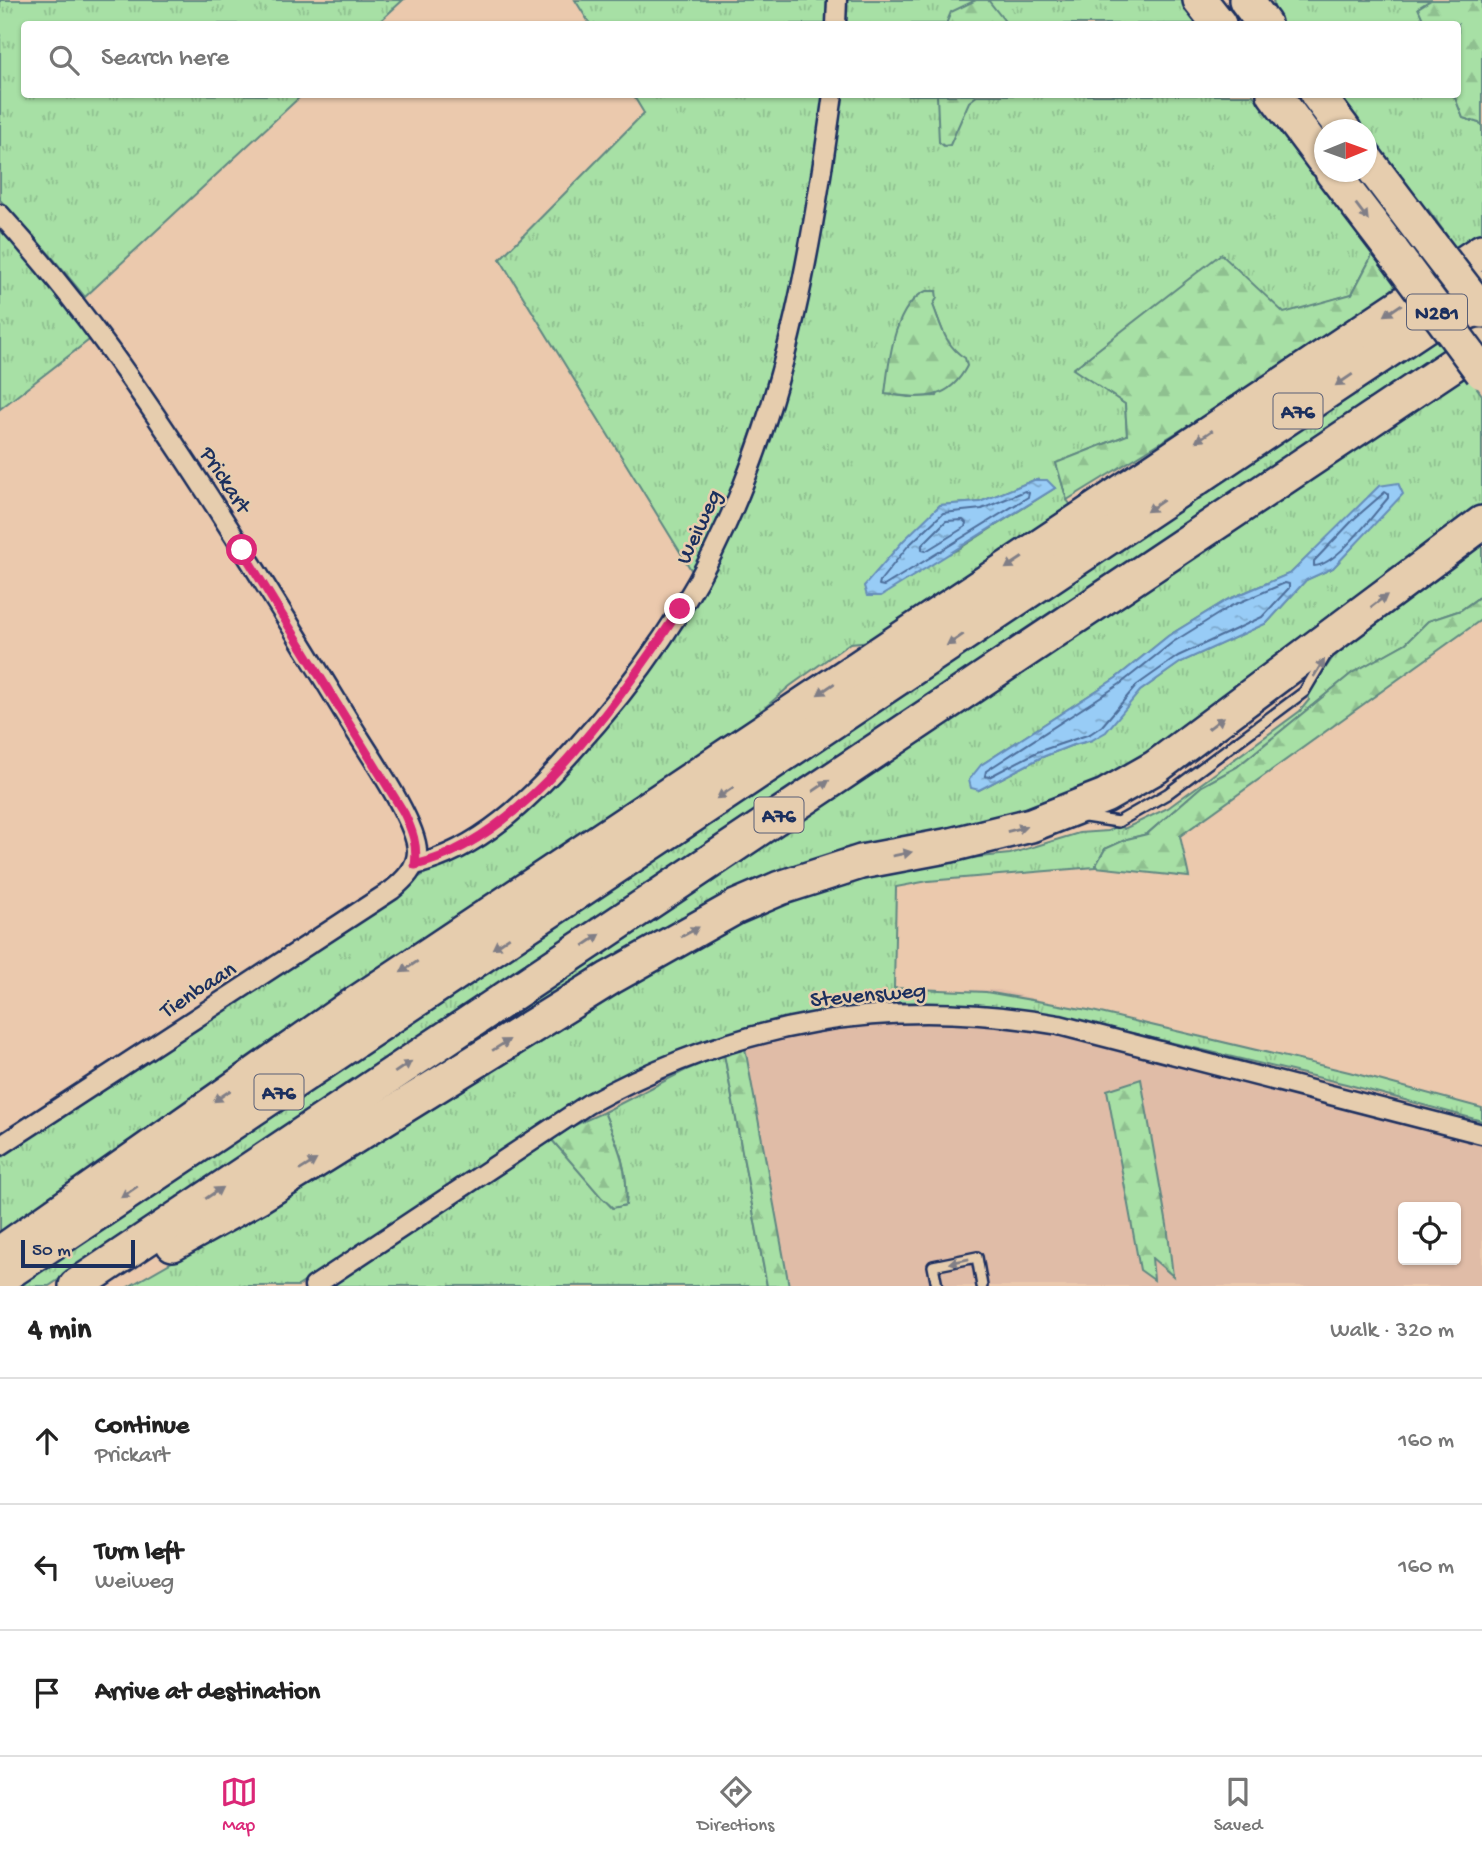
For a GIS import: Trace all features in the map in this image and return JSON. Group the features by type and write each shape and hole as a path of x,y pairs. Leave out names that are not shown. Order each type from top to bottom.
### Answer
{"highway":[{"path":"1246,0 1263,21"},
{"path":"1277,98 1314,147"},
{"path":"1320,98 1336,119"},
{"name":"N281","path":"1377,172 1482,311"},
{"name":"N281","path":"1340,182 1482,372"},
{"name":"A76","path":"0,1253 367,996 1482,251"},
{"name":"A76","path":"0,1278 1482,288"},
{"name":"A76","path":"76,1286 1482,345"},
{"path":"88,1286 186,1238 259,1196 610,978 736,907 835,869 1007,832 1066,814 1105,796 1156,767 1474,533"}],"street":[{"path":"836,21 837,0"},
{"name":"Weiweg","path":"415,865 438,859 474,839 505,818 543,784 636,673 700,578 727,524 757,450 783,362 805,268 832,98"},
{"name":"Prickart","path":"0,214 62,285 115,355 228,527 404,813 415,841 415,865"},
{"name":"Tienbaan","path":"0,1146 392,890 415,865"},
{"name":"Stevensweg","path":"314,1286 609,1092 695,1054 786,1027 850,1016 961,1012 1059,1024 1482,1134"}],"lane":[{"path":"937,1286 933,1266 976,1257 982,1286"}],"shaded area":[{"path":"881,989 999,990 1482,1111 1482,1286 259,1286 634,1052"}],"green space":[{"path":"0,0 403,0 380,21 21,21 21,98 299,98 85,297 0,200"},
{"path":"575,0 827,0 827,21 588,21"},
{"path":"843,0 1181,0 1197,21 842,21"},
{"path":"976,0 988,0 1005,21 947,21 951,12"},
{"path":"1273,0 1431,0 1419,8 1424,21 1276,21"},
{"path":"1431,0 1482,0 1482,124 1463,118 1455,98 1461,98 1461,21 1424,21 1418,8"},
{"path":"635,98 823,98 791,296 770,378 721,518 693,573 500,259 644,113"},
{"path":"837,98 1255,98 1314,174 1314,182 1320,182 1374,252 1352,294 1284,314 1221,255 1074,369 1125,404 1127,435 1056,463 1067,500 1074,509 883,640 850,643 790,686 704,760 0,1240 0,1151 385,897 459,854 610,715 759,461","holes":["933,305 946,340 954,351 937,396 885,394 897,329","1034,480 1055,488 957,550 864,587 940,505 980,502"]},
{"path":"937,98 974,98 969,102 950,145 944,146 939,142"},
{"path":"1338,98 1455,98 1463,118 1482,124 1482,234 1457,250 1428,209 1423,211 1377,149 1377,119 1354,119"},
{"path":"0,220 93,337 0,409"},
{"path":"1374,252 1401,288 1296,359 1067,500 1056,463 1127,435 1125,404 1073,369 1221,254 1284,313 1352,294"},
{"path":"926,291 936,291 937,298 933,305 941,327 948,341 965,358 967,366 951,387 942,392 922,397 885,394 891,351 900,322 915,298"},
{"path":"1437,335 1454,359 49,1286 2,1286"},
{"path":"1467,374 1482,395 1482,511 1086,800 905,843 448,1054","holes":["1402,494 1333,568 1306,580 1267,623 1181,662 1140,691 1092,740 1040,758 979,790 981,765 1116,678 1168,636 1227,600 1291,573 1318,547"]},
{"path":"1482,543 1482,595 1461,610 1428,621 1406,643 1352,673 1237,767 1202,786 1147,834 1105,849 1095,867 928,881 896,887 894,988 986,992 1088,1010 1349,1072 1482,1108 1482,1121 1346,1084 1085,1022 985,1005 896,1002 841,1008 704,1041 571,1108 298,1286 130,1286 219,1235 687,946 817,887 960,859 1010,854 1079,833 1108,831 1121,824 1124,829 1168,808 1300,711 1309,700 1308,693 1341,646"},
{"path":"1482,595 1482,619 1180,836 1189,877 1095,867 1105,849 1147,834 1202,786 1237,767 1352,673 1406,643 1428,621 1461,610"},
{"path":"745,1048 789,1286 767,1286 724,1054"},
{"path":"724,1054 767,1286 332,1286 552,1140 612,1208 626,1205 624,1168 604,1112 686,1070"},
{"path":"1141,1079 1167,1225 1173,1276 1152,1258 1154,1280 1140,1270 1107,1090"},
{"path":"604,1112 626,1180 626,1205 613,1208 552,1140 575,1125"}],"water":[{"path":"1034,480 1047,480 1055,488 881,596 867,596 864,586 903,541 940,505 980,502"},
{"path":"1398,483 1403,494 1333,568 1306,580 1267,623 1181,662 1140,691 1106,732 1092,740 1040,758 979,790 971,788 969,780 981,765 1116,678 1168,636 1227,600 1291,573 1379,486"}],"route":[{"path":"242,550 404,813 415,841 415,865 438,859 474,839 505,818 543,784 611,705 680,609"}]}
